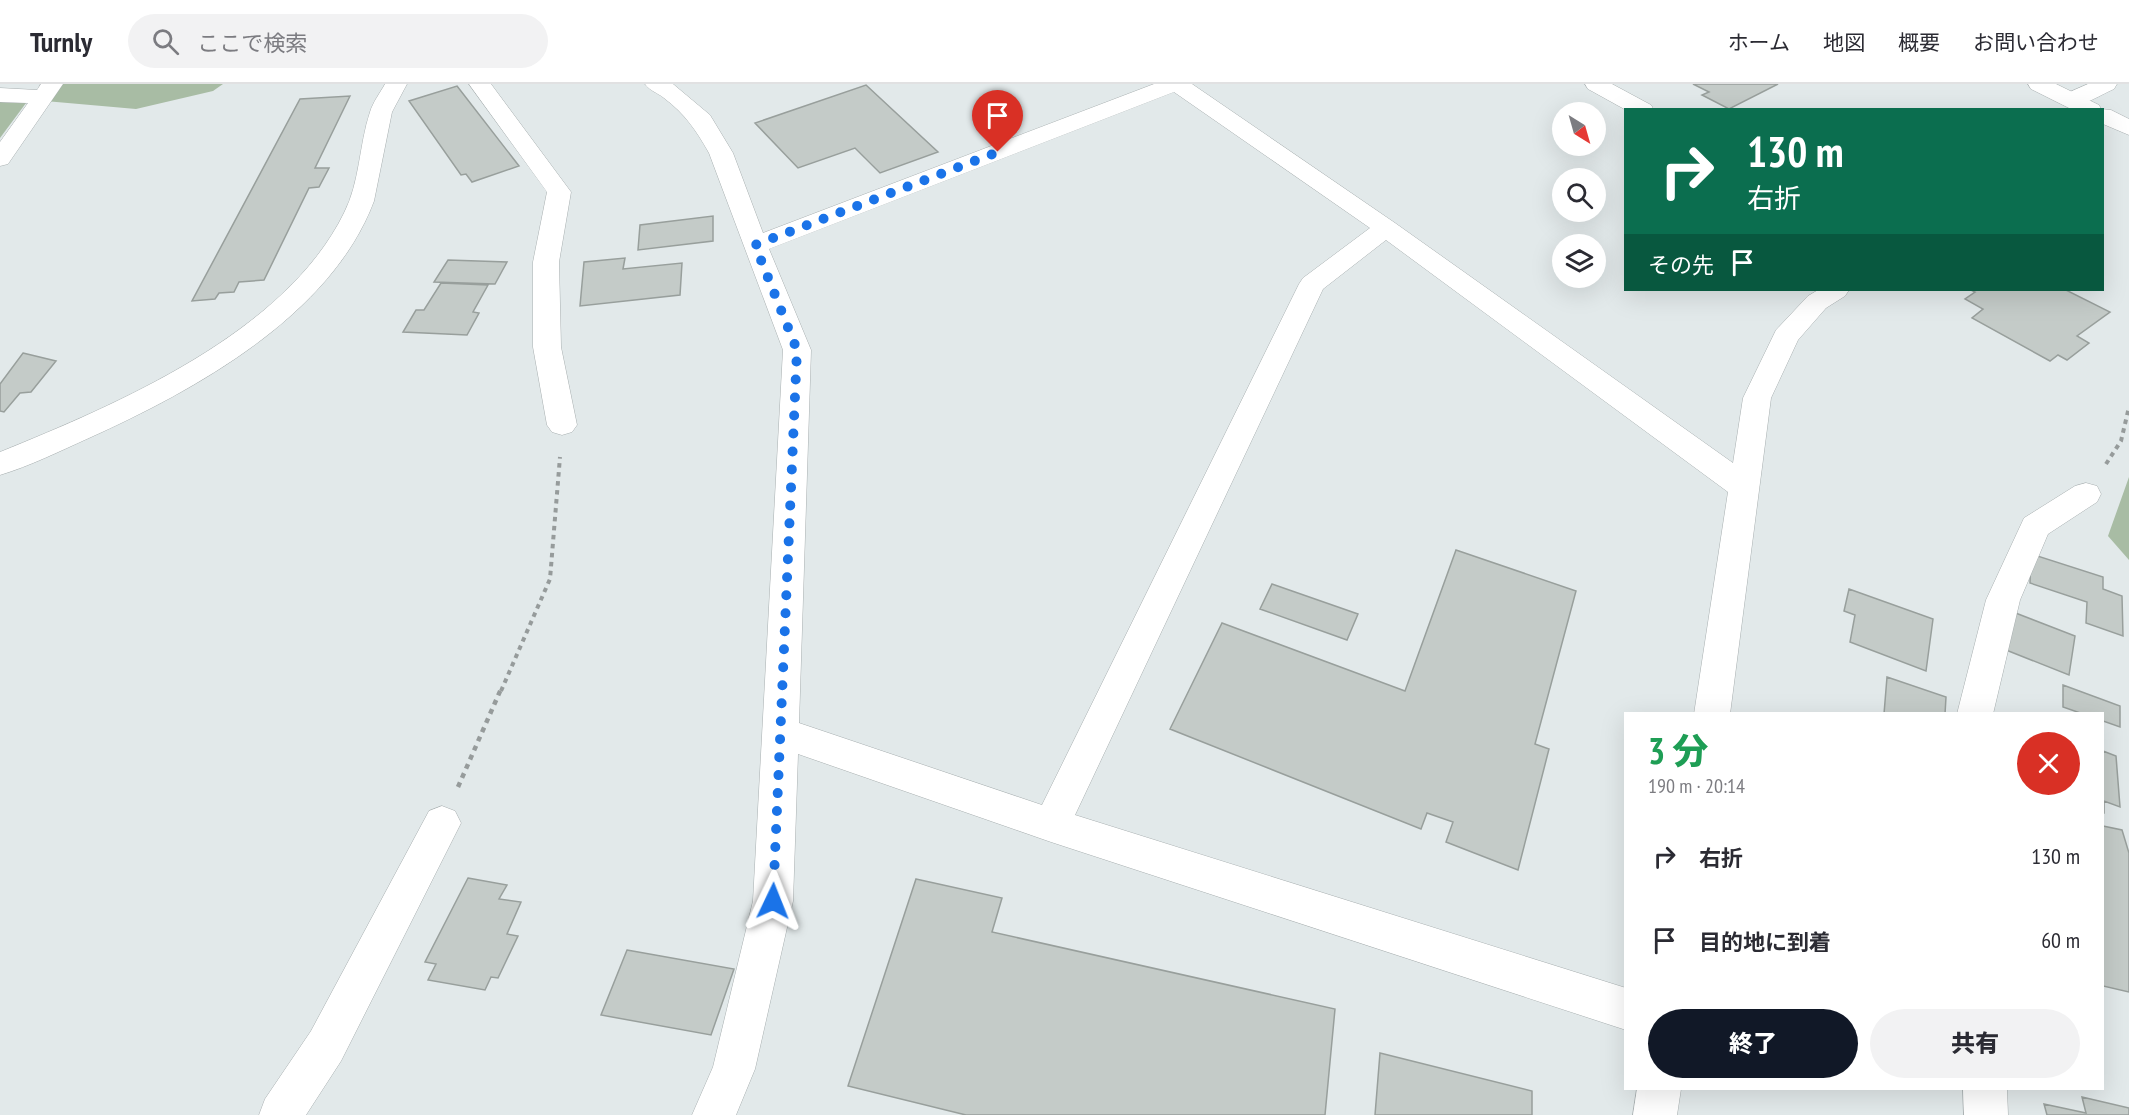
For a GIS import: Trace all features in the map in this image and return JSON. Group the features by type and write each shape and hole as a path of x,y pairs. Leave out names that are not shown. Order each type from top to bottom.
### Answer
{"street":[{"path":"0,464 83,430 214,358 272,318 308,285 333,255 357,213 371,163 381,110 396,84"},
{"path":"480,84 559,192 546,262 547,347 562,425"},
{"path":"656,84 671,92 702,120 721,153 797,350 773,901 734,1069 714,1115"},
{"path":"755,245 1176,84 1386,228 1745,488"},
{"path":"1596,84 1638,108"},
{"path":"2039,84 2087,108"},
{"path":"2071,99 2106,84"},
{"path":"0,95 47,91"},
{"path":"0,159 47,91"},
{"path":"2104,117 2129,128"},
{"path":"1051,825 1312,284 1386,228"},
{"path":"1713,712 1757,398 1786,336 1817,302 1834,291"},
{"path":"1975,712 2003,600 2035,526 2086,494"},
{"path":"780,732 1051,825 1624,1008"},
{"path":"281,1115 326,1046 442,823"},
{"path":"1655,1115 1659,1090"},
{"path":"1985,1090 1986,1115"}],"path":[{"path":"2086,494 2121,441 2129,407"},
{"path":"442,823 550,579 562,425"}],"green space":[{"path":"57,84 223,84 213,91 136,109 45,101"},
{"path":"0,102 26,103 0,138"},
{"path":"2129,477 2129,560 2108,536"}],"building":[{"path":"1693,84 1778,84 1731,108 1702,95 1709,92"},
{"path":"866,85 938,152 880,173 855,148 798,168 755,123"},
{"path":"457,86 519,166 472,182 466,174 461,175 409,101"},
{"path":"350,96 315,168 329,168 319,187 309,188 264,280 239,282 234,292 219,293 215,299 192,301 300,99"},
{"path":"713,216 713,241 638,250 640,225"},
{"path":"625,258 623,269 682,263 680,295 580,306 584,262"},
{"path":"448,260 507,262 495,284 434,282"},
{"path":"441,283 488,285 473,312 479,313 467,335 403,332 416,310 424,310"},
{"path":"1973,291 2068,291 2110,312 2077,336 2089,343 2067,360 2058,355 2050,361 1972,318 1983,309 1965,299 1975,292"},
{"path":"23,353 56,361 31,392 20,393 4,412 0,411 0,384"},
{"path":"1456,550 1576,591 1535,744 1549,749 1518,870 1446,842 1453,822 1427,813 1421,829 1170,729 1222,623 1405,691"},
{"path":"2031,554 2103,577 2103,589 2122,596 2123,636 2086,623 2087,602 2030,583"},
{"path":"1272,584 1358,614 1347,640 1260,609"},
{"path":"1849,589 1933,619 1926,671 1850,642 1855,615 1844,611"},
{"path":"2013,612 2075,636 2069,675 2006,650"},
{"path":"1887,677 1946,697 1945,712 1884,712"},
{"path":"2063,685 2120,706 2120,727 2104,721 2104,712 2077,712 2063,707"},
{"path":"2104,751 2116,756 2120,807 2104,801"},
{"path":"2104,826 2122,830 2129,853 2129,992 2104,986"},
{"path":"468,878 507,885 499,899 521,902 507,934 518,936 498,978 491,977 485,990 428,980 436,964 425,962"},
{"path":"916,879 1002,898 992,932 1335,1009 1325,1115 966,1115 848,1086"},
{"path":"627,950 734,969 711,1035 601,1015"},
{"path":"1380,1053 1532,1091 1532,1115 1375,1115"},
{"path":"2082,1097 2129,1108 2129,1115 2047,1115 2044,1104 2086,1113"}],"route":[{"path":"773,901 797,350 755,245 998,152"}]}
